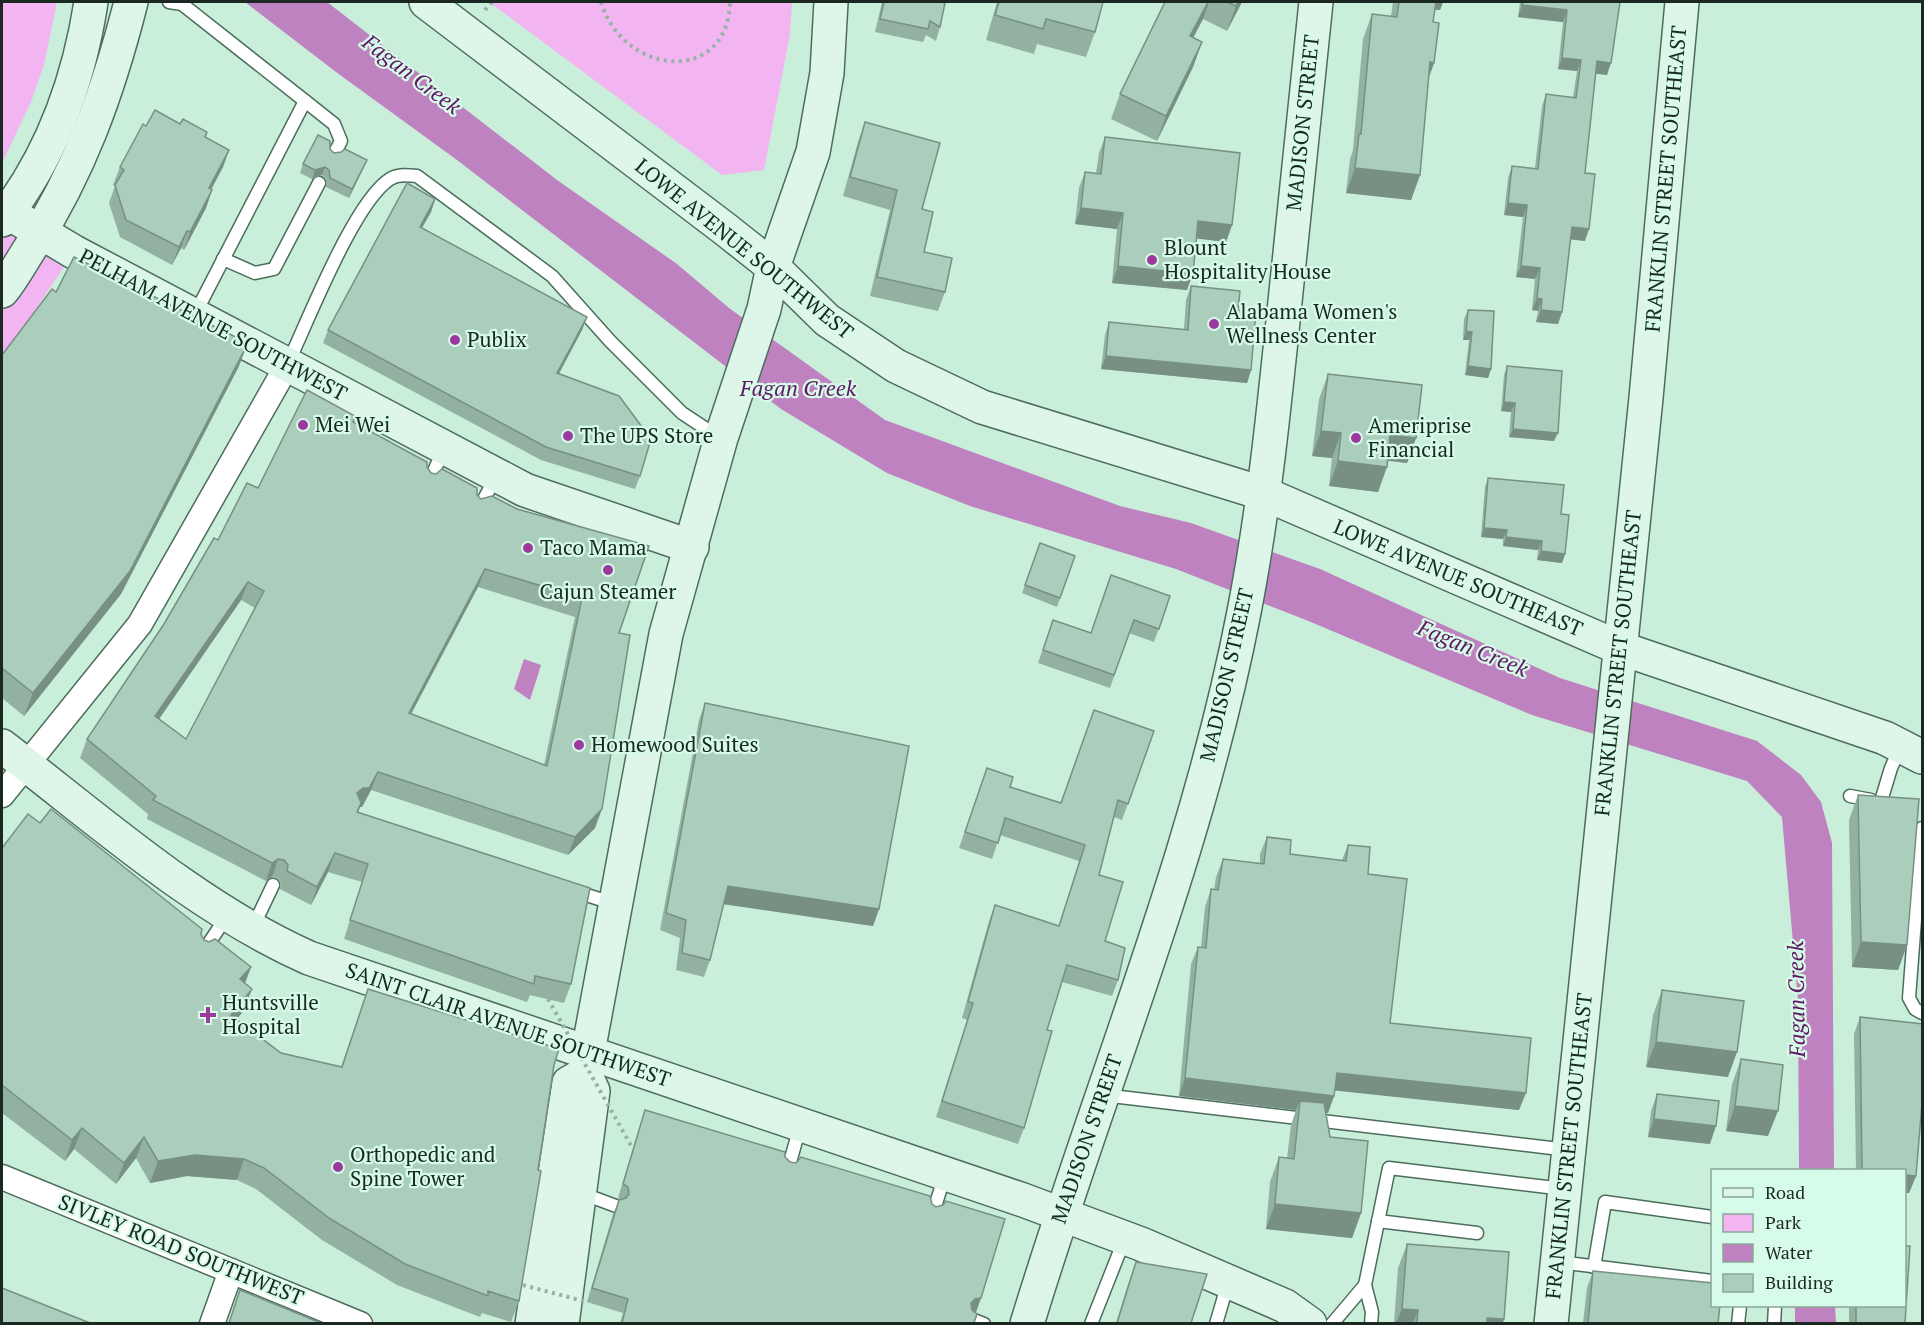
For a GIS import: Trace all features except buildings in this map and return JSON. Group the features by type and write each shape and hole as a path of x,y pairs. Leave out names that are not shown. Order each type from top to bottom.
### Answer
{"street":[{"path":"3,214 55,132 70,92 91,2"},
{"path":"2,291 40,233 71,176 107,91 131,2"},
{"name":"LOWE AVENUE SOUTHWEST","path":"426,2 773,267 826,320 886,360 982,407 1265,494"},
{"path":"532,1323 568,1187 569,1083 586,1063 666,634 722,438 764,309 773,267 813,152 827,73 831,2"},
{"name":"MADISON STREET","path":"1027,1323 1060,1214 1145,968 1187,834 1215,734 1244,614 1265,494 1316,2"},
{"name":"FRANKLIN STREET SOUTHEAST","path":"1551,1323 1646,398 1682,2"},
{"name":"PELHAM AVENUE SOUTHWEST","path":"3,214 496,476 525,490 692,548"},
{"path":"2,795 13,755 140,624 288,364"},
{"name":"LOWE AVENUE SOUTHEAST","path":"1265,494 1620,648 1886,738 1912,752"},
{"name":"SAINT CLAIR AVENUE SOUTHWEST","path":"13,755 239,923 309,958 586,1063 801,1123 1060,1214 1229,1281 1293,1318"},
{"name":"SIVLEY ROAD SOUTHWEST","path":"2,1178 231,1271 299,1307 360,1323"},
{"path":"562,1323 575,1229 565,1217 568,1187"},
{"path":"213,1323 231,1271"}],"lane":[{"path":"169,2 182,4 334,124 341,141 334,154"},
{"path":"195,315 305,101"},
{"path":"288,364 361,210 390,179 404,175 417,176 552,276 610,340 682,413 722,438"},
{"path":"224,260 255,273 274,269 319,183"},
{"path":"428,484 445,448"},
{"path":"478,510 496,476"},
{"path":"1850,796 1886,802 1891,768 1912,752"},
{"path":"1923,828 1909,998 1915,1009 1923,1013"},
{"path":"201,955 239,923 273,885"},
{"path":"561,887 616,905"},
{"path":"1101,1095 1569,1150"},
{"path":"788,1169 801,1123"},
{"path":"1371,1323 1372,1312 1365,1285 1389,1167 1565,1189"},
{"path":"933,1213 945,1173"},
{"path":"568,1187 616,1206"},
{"path":"1594,1267 1605,1202 1711,1216"},
{"path":"1378,1221 1477,1233"},
{"path":"1091,1323 1125,1238"},
{"path":"1557,1262 1711,1281"},
{"path":"1216,1323 1229,1281"},
{"path":"1332,1323 1365,1285"},
{"path":"1738,1323 1740,1307"},
{"path":"1774,1323 1775,1307"}],"path":[{"path":"485,10 492,2"},
{"path":"601,2 613,27 636,50 652,58 669,62 686,61 703,53 718,40 725,26 730,2"},
{"path":"548,999 633,1149"},
{"path":"523,1286 587,1302"}],"green space":[{"path":"2,2 57,2 44,65 31,102 2,163"},
{"path":"489,2 792,2 790,34 764,170 722,175"},
{"path":"2,209 74,252 37,307 44,312 2,368"}],"water":[{"name":"Fagan Creek","path":"245,2 327,2 557,180 677,264 729,308 885,420 1120,506 1191,523 1320,569 1560,678 1757,741 1801,775 1821,802 1832,843 1834,1169 1799,1169 1798,1000 1782,817 1747,781 1532,715 1306,620 1176,569 970,506 887,473 781,409 457,160"},
{"path":"524,659 541,665 530,700 514,689"},
{"path":"1795,1307 1835,1307 1836,1323 1795,1323"}],"place":[{"name":"Blount Hospitality House","path":"1152,260"},
{"name":"Alabama Women's Wellness Center","path":"1214,324"},
{"name":"Publix","path":"455,340"},
{"name":"Mei Wei","path":"303,425"},
{"name":"The UPS Store","path":"568,436"},
{"name":"Ameriprise Financial","path":"1356,438"},
{"name":"Taco Mama","path":"528,548"},
{"name":"Cajun Steamer","path":"608,570"},
{"name":"Homewood Suites","path":"579,745"},
{"name":"Huntsville Hospital","path":"208,1015"},
{"name":"Orthopedic and Spine Tower","path":"338,1167"}]}
